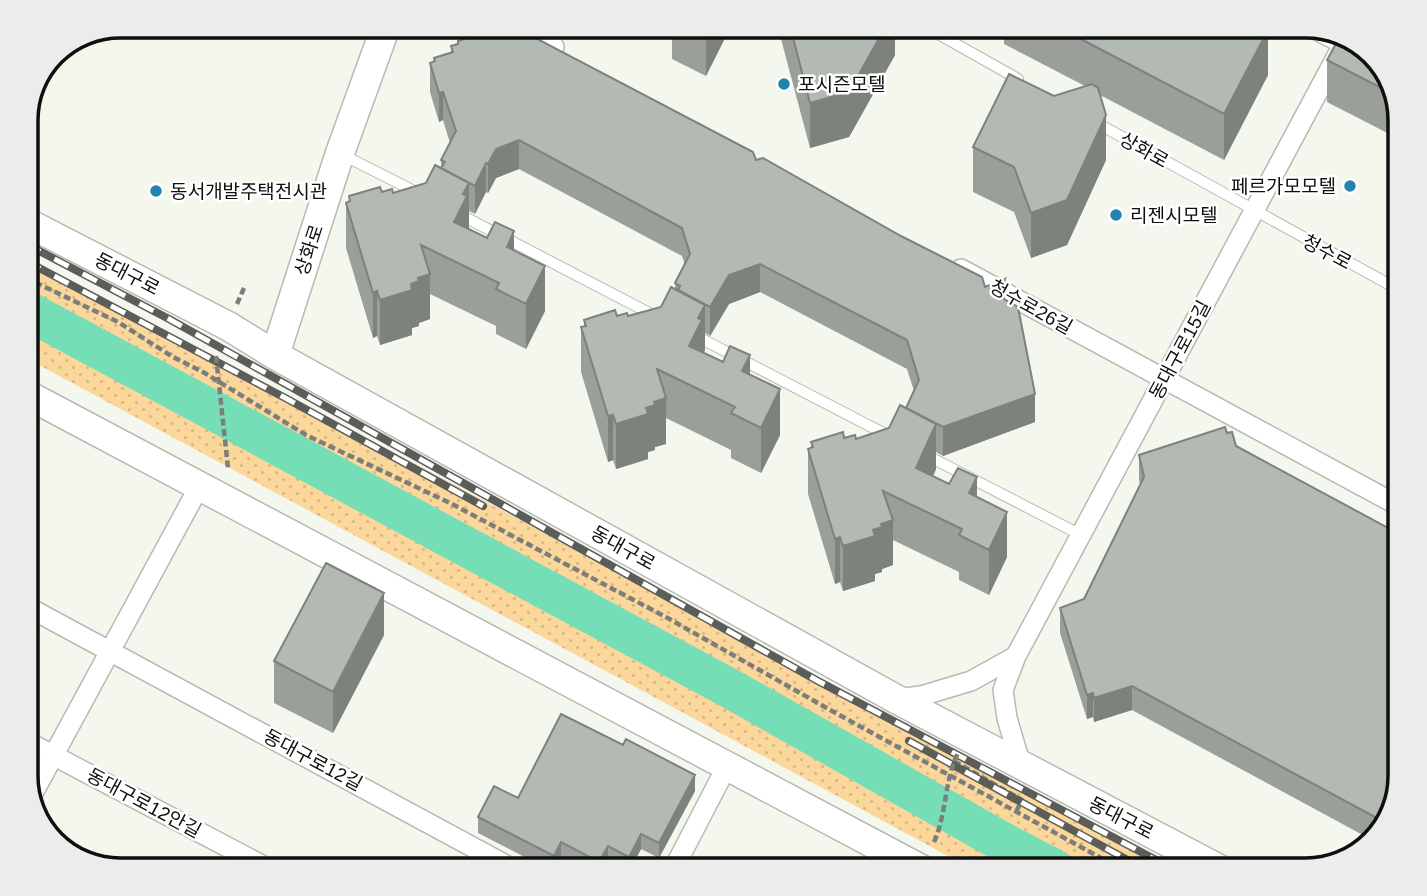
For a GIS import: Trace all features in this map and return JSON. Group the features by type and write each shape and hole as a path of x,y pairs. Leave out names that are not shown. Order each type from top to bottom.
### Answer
{"main road":[{"name":"상화로","path":"275,355 340,153 381,39"},
{"name":"동대구로","path":"39,229 228,326 275,355 896,699 1198,858"},
{"path":"39,401 901,858"}],"street":[{"path":"538,39 576,60"},
{"name":"동대구로15길","path":"1021,766 1007,718 1003,690 1016,656 1342,47"},
{"name":"청수로26길","path":"944,260 1389,500"},
{"path":"39,782 200,485"},
{"name":"동대구로12길","path":"39,613 493,858"},
{"path":"896,699 921,696 971,681 1016,656"},
{"name":"동대구로12안길","path":"39,748 248,858"},
{"path":"679,858 728,764"}],"lane":[{"path":"947,39 1030,86"},
{"name":"상화로","path":"1089,119 1254,212"},
{"path":"340,153 427,198"},
{"path":"452,211 662,319"},
{"name":"청수로","path":"1254,212 1388,284"},
{"path":"686,331 896,440"},
{"path":"921,452 1081,535"}],"path":[{"path":"39,284 118,323 306,435 450,503 564,563 1101,858"},
{"path":"216,356 228,468"},
{"path":"934,842 941,825 950,769 958,753"},
{"path":"954,761 1022,800 1016,811"}],"shaded area":[{"path":"39,264 1150,858 952,858 39,365"}],"building":[{"path":"538,39 753,152 756,160 763,158 901,236 982,277 985,287 1005,279 997,295 1018,307 1035,394 943,427 906,408 919,380 907,340 760,264 729,275 710,307 678,290 680,286 675,283 690,254 682,228 519,140 496,149 475,186 441,168 445,162 441,160 456,131 443,92 439,93 430,63 435,61 434,58 453,52 451,46 458,44 458,41"},
{"path":"793,39 879,39 849,92 810,103"},
{"path":"1081,39 1263,39 1224,114"},
{"path":"1336,44 1348,49 1365,62 1382,88 1327,60"},
{"path":"1009,74 1054,96 1092,84 1098,88 1106,115 1067,200 1031,213 1014,167 973,147"},
{"path":"435,165 469,183 463,194 467,196 454,222 487,238 495,222 514,231 507,247 545,266 526,304 496,289 499,283 421,245 430,274 411,284 412,290 380,300 377,291 373,293 346,203 350,201 349,196 380,187 382,192 392,189 393,193 426,183"},
{"path":"671,287 705,305 698,318 702,320 689,346 723,362 730,346 750,355 742,371 780,389 761,428 731,413 735,407 657,369 666,398 646,408 648,414 616,424 613,415 608,416 581,327 586,326 584,320 615,310 617,316 627,313 628,316 661,307"},
{"path":"900,405 936,424 916,468 949,484 958,468 977,477 969,493 1007,512 989,550 959,535 962,529 883,491 893,520 873,530 875,536 843,546 840,537 835,539 808,449 813,447 811,442 843,432 844,438 855,435 856,439 889,428"},
{"path":"1225,427 1227,433 1232,432 1236,446 1389,528 1389,776 1386,797 1377,818 1132,686 1094,698 1093,693 1087,695 1060,608 1084,599 1144,477 1139,455"},
{"path":"326,563 384,593 333,692 274,661"},
{"path":"561,714 623,745 626,739 695,775 659,843 641,834 629,857 608,846 601,858 591,858 561,842 554,856 478,817 494,786 518,798"}],"waterway":[{"path":"39,317 731,689 1033,858"}],"railway":[{"path":"39,251 169,319 818,681 1152,858"},
{"path":"39,268 483,506"},
{"path":"909,741 1124,858"}],"place":[{"name":"포시즌모텔","path":"784,84"},
{"name":"페르가모모텔","path":"1350,186"},
{"name":"동서개발주택전시관","path":"156,191"},
{"name":"리젠시모텔","path":"1116,215"}]}
